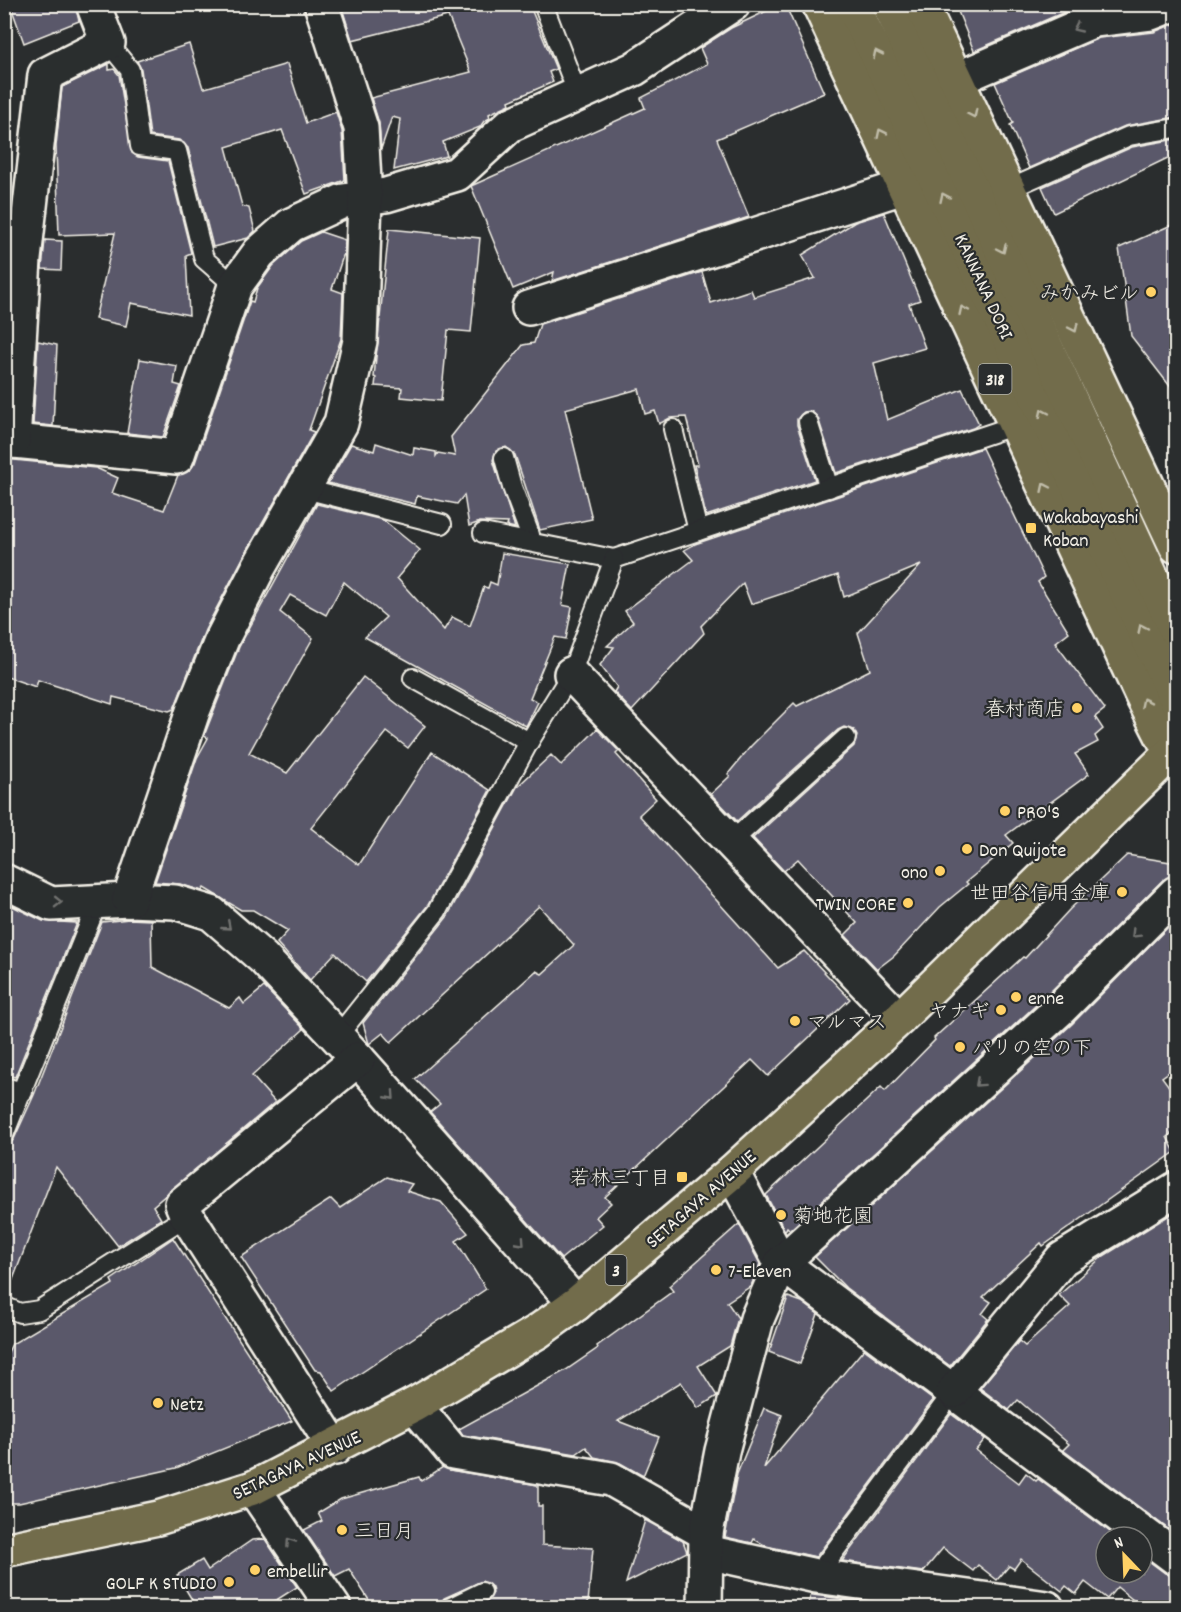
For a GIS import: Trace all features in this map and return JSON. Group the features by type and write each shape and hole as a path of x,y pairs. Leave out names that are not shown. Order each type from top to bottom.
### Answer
{"main road":[{"name":"318","path":"819,4 1016,425 1175,755"},
{"name":"KANNANA DORI","path":"852,4 901,104 1176,699"},
{"name":"KANNANA DORI","path":"889,4 1176,630"},
{"path":"921,4 1176,546"},
{"name":"SETAGAYA AVENUE","path":"4,1550 158,1518 253,1488 335,1448 414,1405 494,1359 576,1304 732,1172 899,1019 1175,755"}],"street":[{"path":"93,4 108,44 45,75 14,258 9,440 177,457 235,286 259,253 291,225 343,201 365,199 422,186 457,174 510,126 634,69 733,4"},
{"path":"129,900 193,711 222,639 259,567 342,423 360,341 365,199 361,128 321,4"},
{"path":"957,80 1094,20 1151,13 1174,4"},
{"path":"529,308 906,186"},
{"path":"571,674 899,1019"},
{"path":"4,881 51,904 129,900 175,902 211,913 263,958 348,1048 576,1304"},
{"path":"705,1608 706,1543 722,1451 757,1319 781,1263 1059,1010 1176,893"},
{"path":"335,1448 187,1216 182,1203 348,1048"},
{"path":"732,1172 781,1263 1176,1558"},
{"path":"954,1391 1062,1259 1176,1189"},
{"path":"414,1405 453,1452 611,1479 706,1543 816,1576 1047,1608"},
{"path":"253,1488 334,1608"}],"lane":[{"path":"543,4 579,95"},
{"path":"108,44 130,70 140,146 177,151 204,260 235,286"},
{"path":"1009,189 1129,136 1176,128"},
{"path":"808,422 829,488"},
{"path":"483,533 528,540 614,559 1016,425"},
{"path":"673,429 698,531"},
{"path":"504,458 530,535 528,540"},
{"path":"305,489 442,524"},
{"path":"348,1048 437,911 530,742 571,674 614,559"},
{"path":"413,678 530,742"},
{"path":"731,842 846,738"},
{"path":"4,1135 93,914 94,901"},
{"path":"4,1087 23,1092"},
{"path":"4,1306 20,1313 39,1310 187,1216"},
{"path":"816,1576 954,1391"},
{"path":"449,1608 482,1592"}],"building":[{"path":"10,4 75,4 79,21 24,43"},
{"path":"355,4 529,4 556,69 549,72 553,82 509,101 510,104 489,114 490,118 480,127 443,142 447,156 394,170 400,119 392,117 381,149 379,123 371,98 471,72 448,16 352,40 342,8"},
{"path":"785,4 824,93 717,139 749,217 552,281 554,272 513,289 471,186 645,108 641,98 707,64 700,48 731,28"},
{"path":"955,4 1003,4 1007,13 1027,4 1083,4 974,51"},
{"path":"1176,23 1176,117 1125,126 1029,168 1010,125 1013,123 995,83 1099,38 1154,32"},
{"path":"189,44 203,88 287,64 306,123 336,112 342,131 345,180 306,194 282,130 226,147 242,206 249,208 255,231 248,238 213,247 188,148 179,140 150,136 141,69 137,61"},
{"path":"109,64 109,70 114,69 119,75 132,153 138,157 168,161 191,253 186,255 189,315 131,303 126,326 95,319 115,233 59,235 56,146 62,87"},
{"path":"1176,139 1176,154 1054,213 1042,187 1132,147"},
{"path":"884,213 920,300 909,304 925,348 874,363 887,420 962,389 979,424 973,428 836,473 818,418 811,411 804,412 797,419 797,425 815,480 706,516 694,465 698,465 686,417 670,418 659,424 655,411 645,414 639,389 565,409 592,519 540,530 515,455 506,447 496,451 493,460 515,528 507,526 508,523 480,522 469,526 464,495 457,504 417,496 415,504 328,483 351,444 374,451 376,443 413,455 414,448 436,452 436,456 438,453 455,456 451,437 523,345 534,343 540,324 702,272 711,303 751,290 754,297 815,278 802,255 855,222"},
{"name":"みかみビル","path":"1176,223 1176,394 1131,336 1119,248"},
{"path":"389,229 480,238 471,332 448,330 441,401 401,397 402,388 375,386"},
{"path":"321,232 345,240 344,253 332,289 343,293 341,339 309,430 314,432 205,630 174,709 169,711 113,697 112,704 38,680 36,687 4,676 4,459 96,468 118,478 112,493 164,510 178,475 190,470 195,463 250,301 253,302 257,288 273,266 301,241"},
{"path":"45,240 62,241 61,270 42,269"},
{"path":"38,341 57,345 53,426 33,424"},
{"path":"140,359 177,366 174,384 181,386 163,437 127,433"},
{"path":"982,448 1044,577 1038,582 1069,632 1055,643 1105,709 1095,717 1103,729 1095,736 1098,742 1075,754 1089,774 1006,835 1013,843 966,882 968,884 940,907 894,956 877,969 845,935 857,923 798,859 784,871 753,838 854,746 857,736 854,730 844,727 838,730 737,821 711,794 730,776 728,774 751,746 794,703 797,706 870,670 858,633 921,565 844,597 838,575 751,604 743,583 701,626 704,633 632,711 614,692 617,687 600,665 614,647 607,646 633,622 625,611 693,560 684,550 695,544"},
{"path":"317,504 383,520 420,550 397,578 444,630 452,617 470,626 484,587 488,588 490,582 497,585 502,553 570,564 562,605 572,607 566,639 555,637 530,698 538,702 526,726 365,637 386,617 344,582 326,615 290,595 280,612 313,638 249,753 287,773 363,677 425,726 408,748 387,732 311,828 359,865 432,752 490,790 428,905 366,982 335,953 310,980 277,943 288,931 253,910 241,910 204,888 202,891 180,884 155,882 197,758 208,738 204,736 239,647"},
{"path":"597,729 619,751 616,754 656,799 639,815 778,968 804,951 850,999 768,1076 752,1060 605,1197 611,1203 596,1217 603,1225 561,1259 430,1112 440,1104 415,1079 536,971 542,974 574,945 539,906 391,1042 383,1033 369,1044 363,1023 447,917 517,787 551,755 561,765"},
{"path":"1127,855 1176,863 1176,875 1163,880 1046,996 790,1230 787,1227 785,1231 766,1195 881,1087 885,1091 935,1040 934,1038 1023,957 1025,958 1070,909"},
{"path":"4,902 43,921 77,923 15,1077 4,1075"},
{"path":"129,919 151,920 152,967 229,1008 240,998 244,1004 264,987 304,1029 252,1076 275,1102 153,1206 161,1219 118,1246 56,1167 7,1295 4,1295 4,1149 14,1139 34,1095 102,922"},
{"path":"1176,919 1176,1067 1162,1077 1176,1096 1176,1130 1167,1137 1175,1152 1043,1246 1041,1243 983,1297 991,1302 982,1314 988,1319 950,1366 846,1288 815,1257 1072,1024"},
{"path":"387,1177 412,1184 407,1191 441,1202 468,1233 456,1241 486,1289 334,1391 321,1371 315,1370 241,1257 331,1199 340,1208"},
{"path":"1176,1211 1176,1535 1063,1450 1069,1444 1018,1400 1009,1410 980,1388 1019,1341 1025,1346 1070,1306 1059,1295 1102,1257"},
{"path":"739,1224 760,1264 751,1286 727,1302 738,1318 730,1346 698,1366 717,1396 698,1408 681,1382 618,1421 659,1437 643,1476 620,1463 594,1457 586,1447 576,1454 463,1435 459,1429 566,1370 673,1291 669,1286"},
{"path":"173,1238 292,1421 176,1468 19,1503 4,1503 4,1440 10,1439 4,1399 4,1360 12,1344 113,1284 111,1280"},
{"path":"788,1297 802,1302 818,1314 800,1364 769,1352"},
{"path":"864,1349 933,1400 816,1557 766,1546 754,1539 752,1543 725,1537 737,1474 764,1408 782,1415 764,1468"},
{"path":"951,1414 985,1439 976,1450 1019,1483 1026,1473 1036,1481 1038,1479 1101,1525 1094,1525 1094,1585 1154,1585 1154,1565 1165,1573 1176,1576 1176,1608 1143,1608 1117,1587 1107,1599 1085,1582 1076,1594 1066,1586 1062,1591 1021,1559 1014,1569 1009,1566 997,1580 978,1565 973,1571 943,1548 923,1572 842,1561"},
{"path":"443,1467 538,1485 538,1506 542,1506 542,1545 593,1548 588,1603 579,1608 476,1608 487,1602 493,1593 492,1587 482,1581 444,1598 438,1608 374,1608 349,1569 335,1576 304,1530 322,1521 318,1513 341,1499 419,1477 421,1481"},
{"path":"645,1520 683,1541 687,1552 626,1583"},
{"path":"265,1539 297,1587 264,1608 197,1608 177,1575 202,1560 208,1570 252,1540"},
{"path":"811,1594 813,1595 896,1606 807,1608"}],"place":[{"name":"みかみビル","path":"1151,292"},
{"name":"Wakabayashi Koban","path":"1031,528"},
{"name":"春村商店","path":"1077,708"},
{"name":"PRO'S","path":"1005,811"},
{"name":"Don Quijote","path":"967,849"},
{"name":"ono","path":"940,871"},
{"name":"世田谷信用金庫","path":"1122,892"},
{"name":"TWIN CORE","path":"908,903"},
{"name":"enne","path":"1016,997"},
{"name":"ヤナギ","path":"1001,1010"},
{"name":"マルマス","path":"795,1021"},
{"name":"パリの空の下","path":"960,1047"},
{"name":"若林三丁目","path":"682,1177"},
{"name":"菊地花園","path":"781,1215"},
{"name":"7-Eleven","path":"716,1270"},
{"name":"Netz","path":"158,1403"},
{"name":"三日月","path":"342,1530"},
{"name":"embellir","path":"255,1570"},
{"name":"GOLF K STUDIO","path":"229,1582"}]}
